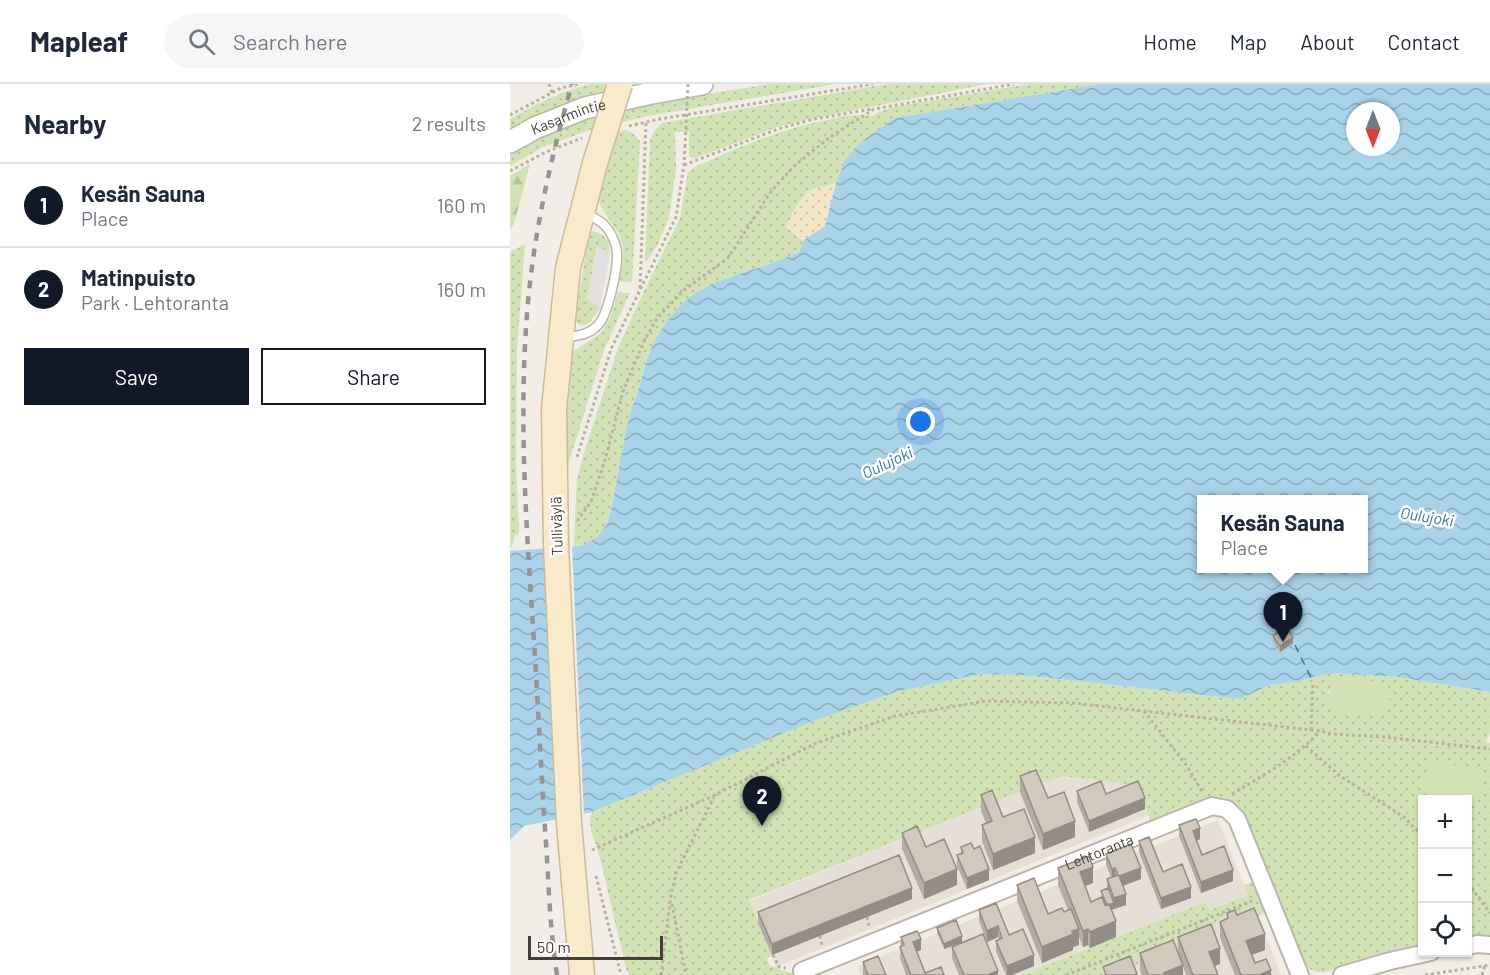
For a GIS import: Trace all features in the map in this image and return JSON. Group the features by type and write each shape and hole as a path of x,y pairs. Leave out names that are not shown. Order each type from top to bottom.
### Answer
{"main road":[{"name":"Tulliväylä","path":"582,975 569,823 564,536 554,409 568,268 595,163 620,84"}],"street":[{"name":"Kasarmintie","path":"510,142 535,128 585,108 702,84"},
{"path":"1212,806 1227,809 1237,819 1300,975"},
{"name":"Lehtoranta","path":"802,971 1212,806"},
{"path":"1472,944 1490,945"},
{"path":"1342,975 1418,955"}],"lane":[{"path":"561,337 579,336 590,332 598,325 604,316 615,271 617,256 612,234 603,222 583,212"}],"path":[{"path":"549,84 552,93"},
{"path":"510,115 561,88 579,84"},
{"path":"577,457 611,349 676,217 684,165 688,84"},
{"path":"625,127 873,84"},
{"path":"684,165 778,129 814,119 1014,84"},
{"path":"564,536 591,502 605,460 623,391 645,339 658,317 684,290 728,258 770,193 793,167 830,137 874,109"},
{"path":"640,289 646,122"},
{"path":"510,171 546,152 582,138"},
{"path":"1311,730 1313,682"},
{"path":"588,841 590,851 715,795 814,744 895,716 987,701 1073,703 1332,734 1385,737 1490,749"},
{"path":"1144,711 1187,766 1212,806 1276,768 1306,746 1320,731"},
{"path":"1306,746 1340,776 1404,817 1418,832"},
{"path":"661,975 676,873 715,795"},
{"path":"595,873 621,975"},
{"path":"1472,890 1490,913"},
{"path":"1066,975 1268,894"},
{"path":"671,900 686,975"},
{"path":"863,918 869,928"},
{"path":"817,937 822,947"},
{"path":"1425,975 1488,965"},
{"path":"1482,975 1488,965"}],"shaded area":[{"path":"598,246 610,254 600,308 587,299"},
{"path":"1061,776 1135,785 1148,816 776,967 749,901"},
{"path":"1218,820 1248,895 1208,910 1205,902 1022,975 861,975 857,966"},
{"path":"1254,907 1281,975 1110,975 1216,932 1214,923"}],"green space":[{"path":"591,84 640,84 582,97 510,130 510,119 539,103"},
{"path":"770,84 836,84 647,116 587,131 543,147 510,166 510,154 579,121 656,103"},
{"path":"887,84 987,84 777,127 696,158 689,156 689,132 675,132 676,169 669,217 658,244 645,261 650,140 662,123"},
{"path":"1029,84 1101,84 895,118 845,160 836,183 808,191 786,227 803,241 799,252 728,277 699,292 666,323 645,363 630,413 608,521 602,532 591,542 574,546 577,479 583,456 618,348 680,218 688,172 743,146 810,124 839,117 873,116 893,107"},
{"path":"624,130 634,134 640,142 632,282 620,282 622,243 597,195 609,135"},
{"path":"530,164 514,224 510,229 510,176"},
{"path":"592,231 606,238 610,254 597,247 587,299 600,308 589,323 583,325 575,320 589,233"},
{"path":"525,244 517,350 516,463 519,534 515,536 510,550 510,255 512,251"},
{"path":"618,292 630,293 604,350 567,468 564,470 571,355 601,333 611,316"},
{"path":"1332,673 1397,677 1490,692 1490,732 1486,742 1490,743 1490,936 1472,937 1472,803 1477,804 1472,801 1472,795 1462,795 1426,774 1421,782 1436,795 1418,795 1418,945 1388,951 1325,972 1314,971 1305,964 1246,817 1230,800 1220,797 1206,799 1151,822 1135,785 1061,776 749,900 772,955 767,959 770,966 797,975 629,975 600,858 591,831 592,812 811,722 896,692 981,674 1022,675 1240,699 1268,686","holes":["1360,680 1381,685 1389,692 1384,712 1328,693 1333,685"]},
{"path":"1334,679 1367,681 1386,687 1390,694 1386,709 1380,714 1363,717 1328,707"},
{"path":"1432,759 1483,773 1477,804 1472,803 1472,795 1436,795 1424,792 1421,782"},
{"path":"1255,883 1266,912 1257,917 1253,907 1214,923 1217,932 1110,975 1022,975 1205,902 1209,910 1248,895 1244,885"}],"sand":[{"path":"836,183 825,226 803,241 786,227 794,209 808,191"}],"water":[{"name":"Oulujoki","path":"1101,84 1490,84 1490,692 1397,677 1332,673 1268,686 1240,699 1022,675 981,674 896,692 811,722 592,812 524,826 510,840 510,551 580,546 600,534 608,521 627,427 645,365 655,341 668,321 683,304 701,290 799,252 803,241 825,226 836,183 845,160 862,141 895,118"}],"pier":[{"path":"556,545 572,545 584,817 569,820"}],"building":[{"path":"1285,627 1293,637 1280,646 1273,636"},
{"path":"1036,770 1048,798 1064,792 1075,821 1043,834 1020,776"},
{"path":"1101,781 1106,794 1138,781 1145,798 1089,821 1077,791"},
{"path":"992,790 1003,817 1024,809 1035,837 993,854 982,825 992,821 981,795"},
{"path":"1196,819 1200,828 1193,831 1202,855 1224,846 1233,870 1201,882 1179,825"},
{"path":"917,826 926,847 944,839 957,869 924,883 902,833"},
{"path":"1149,837 1163,872 1182,864 1191,887 1161,898 1139,841"},
{"path":"971,843 974,849 980,846 989,869 967,878 957,855 963,853 961,847"},
{"path":"1131,844 1141,868 1119,876 1126,894 1114,898 1107,879 1118,875 1115,868 1112,869 1106,854"},
{"path":"899,855 912,888 772,944 758,912"},
{"path":"1089,856 1093,867 1080,872 1091,902 1102,897 1105,905 1109,904 1116,921 1090,932 1088,929 1083,931 1058,868"},
{"path":"1034,878 1048,914 1062,908 1064,912 1071,909 1079,929 1072,931 1073,934 1042,947 1017,885"},
{"path":"1108,888 1114,903 1107,905 1101,891"},
{"path":"996,903 1009,935 1023,929 1034,955 1007,966 996,941 1002,938 998,926 987,931 979,910"},
{"path":"1254,908 1265,934 1246,941 1255,963 1266,959 1271,970 1259,975 1241,975 1220,922 1228,918 1227,913 1235,910 1237,915"},
{"path":"956,920 962,936 944,944 937,928"},
{"path":"1211,924 1220,948 1209,952 1218,975 1193,975 1178,937"},
{"path":"917,931 921,939 913,942 925,973 941,967 944,975 911,975 900,947 904,945 901,937"},
{"path":"983,934 998,971 987,975 964,975 952,947"},
{"path":"1173,940 1183,965 1164,973 1165,975 1148,975 1140,953"},
{"path":"878,956 886,975 868,975 863,962"},
{"path":"1130,956 1137,974 1106,975 1103,967"}],"ferry route":[{"path":"1295,645 1313,682"}],"railway":[{"path":"557,975 549,902 528,555 523,419 526,328 532,266 549,174 572,84"}],"place":[{"name":"Kesän Sauna","path":"1283,642"},
{"name":"Matinpuisto","path":"762,826"}]}
